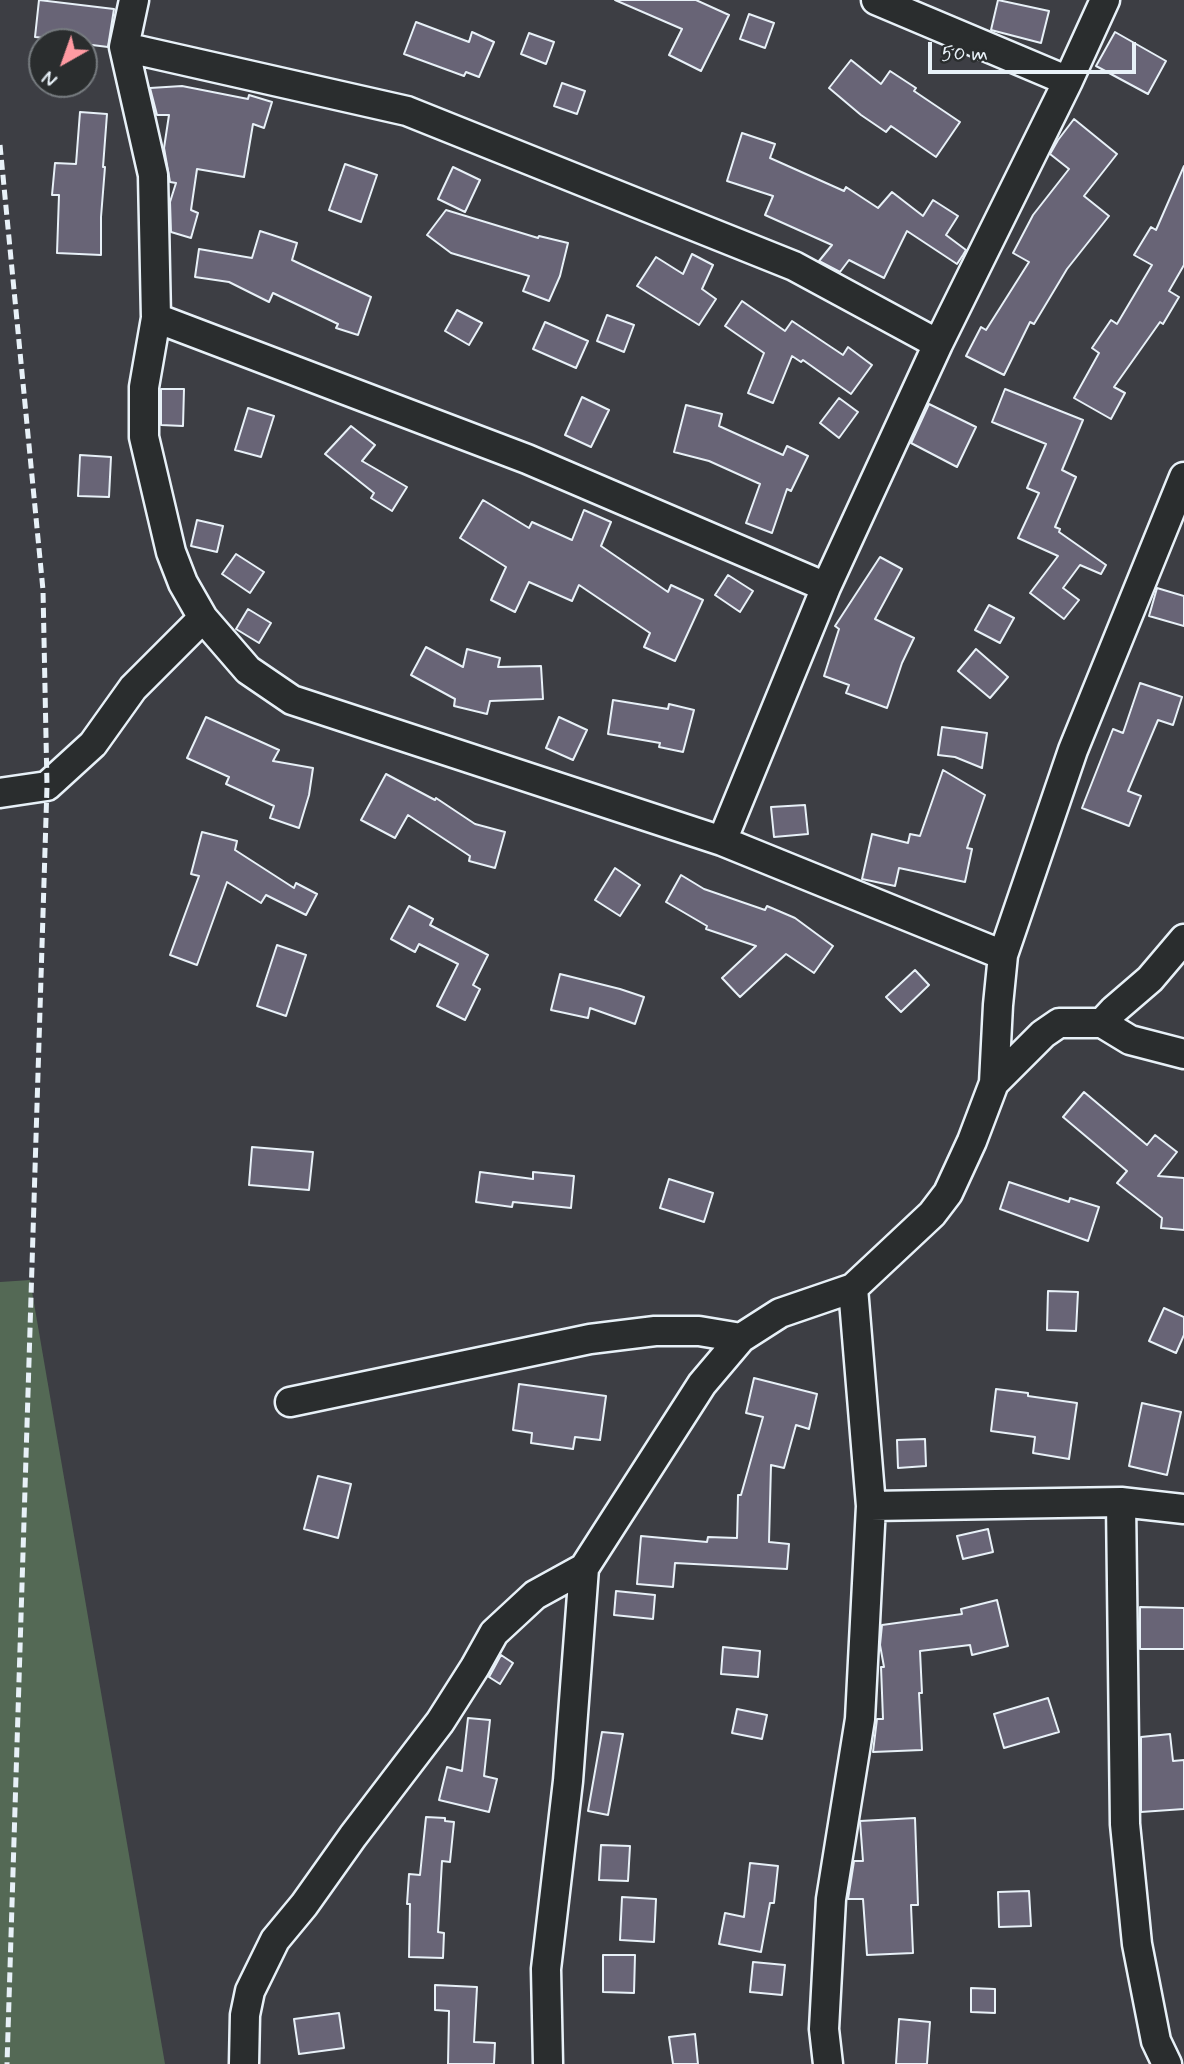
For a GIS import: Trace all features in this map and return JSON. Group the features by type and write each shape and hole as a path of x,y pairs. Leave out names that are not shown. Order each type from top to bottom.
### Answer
{"street":[{"path":"134,0 124,47 153,175 156,318 144,387 144,437 171,552 183,583 203,618 248,670 292,700 722,841 1003,955"},
{"path":"876,0 1068,81"},
{"path":"722,841 826,587 938,344 1105,0"},
{"path":"124,47 407,111 794,266 938,344"},
{"path":"156,318 527,459 826,587"},
{"path":"548,2064 546,1969 568,1781 584,1568 702,1384 741,1338 780,1313 853,1288 932,1214 948,1193 994,1083 1003,955 1073,750 1184,477"},
{"path":"0,793 47,786 93,744 133,688 203,618"},
{"path":"1102,1023 1150,979 1184,939"},
{"path":"994,1083 1043,1034 1059,1023 1102,1023 1130,1040 1184,1054"},
{"path":"828,2064 824,2029 831,1899 860,1719 871,1506 853,1288"},
{"path":"290,1402 590,1339 655,1331 699,1331 741,1338"},
{"path":"871,1506 1121,1502 1184,1509"},
{"path":"1121,1502 1125,1824 1138,1944 1156,2041 1167,2064"},
{"path":"244,2064 244,2015 250,1991 275,1940 440,1722 494,1633 535,1595 584,1568"}],"green space":[{"path":"30,1280 165,2064 0,2064 0,1282"}],"building":[{"path":"39,0 114,9 108,47 98,46 98,28 36,28"},
{"path":"615,0 696,0 729,15 701,71 669,55 682,29"},
{"path":"998,0 1049,11 1041,43 991,30"},
{"path":"749,14 774,23 765,48 740,39"},
{"path":"416,22 469,42 472,32 494,42 479,77 466,72 464,76 404,54"},
{"path":"1115,32 1166,61 1148,94 1096,66"},
{"path":"529,33 554,42 546,64 521,54"},
{"path":"851,60 881,84 890,71 960,122 936,157 891,126 886,132 829,88"},
{"path":"562,83 585,91 577,114 554,106"},
{"path":"182,86 248,99 249,95 272,102 264,128 253,124 244,177 197,169 191,210 198,213 191,238 171,232 170,202 176,183 170,182 164,148 169,115 157,115 150,88"},
{"path":"80,112 107,114 101,255 57,253 59,195 52,195 55,163 76,164"},
{"path":"1074,119 1117,154 1084,196 1109,216 1067,269 1034,324 1030,322 1004,375 966,356 981,327 986,330 1029,262 1013,253 1033,215 1069,169 1050,154"},
{"path":"742,133 775,144 770,158 844,191 846,187 878,208 892,192 923,216 933,200 958,216 946,235 966,250 957,264 907,231 884,278 849,260 840,272 819,261 832,245 765,215 773,196 727,181"},
{"path":"345,164 377,175 361,222 329,210"},
{"path":"1184,166 1184,265 1169,291 1179,297 1163,324 1160,322 1114,387 1125,393 1111,419 1074,398 1099,353 1092,348 1111,320 1117,324 1152,265 1134,255 1151,227 1156,230"},
{"path":"453,167 480,180 465,212 438,199"},
{"path":"446,210 538,238 539,236 568,243 560,276 549,301 523,291 529,276 451,253 427,235"},
{"path":"260,231 297,243 292,260 371,297 358,335 336,328 338,324 273,293 269,302 229,282 195,277 199,249 252,258"},
{"path":"692,254 713,265 702,289 716,299 699,325 637,286 656,257 683,274"},
{"path":"742,301 785,331 792,321 843,355 848,347 872,365 851,394 803,360 801,362 792,356 773,403 748,393 764,353 725,326"},
{"path":"457,310 482,323 469,345 445,331"},
{"path":"607,315 634,325 624,352 597,341"},
{"path":"545,322 588,341 576,368 533,349"},
{"path":"161,389 184,389 183,426 161,425"},
{"path":"1005,389 1083,420 1062,470 1076,477 1055,527 1106,565 1101,574 1080,565 1063,588 1079,600 1064,619 1030,593 1058,556 1018,538 1039,493 1027,488 1046,444 992,422"},
{"path":"582,397 609,410 591,447 565,435"},
{"path":"839,398 858,412 839,438 820,423"},
{"path":"929,404 976,427 957,467 911,443"},
{"path":"686,405 722,414 719,426 783,455 787,446 808,456 791,491 787,489 772,533 746,523 760,484 709,461 674,452"},
{"path":"248,408 274,416 261,457 235,450"},
{"path":"351,426 375,445 362,461 407,487 392,511 371,498 374,493 325,454"},
{"path":"80,455 111,457 109,497 78,496"},
{"path":"483,500 529,528 532,522 572,540 584,510 611,522 601,546 668,592 671,585 703,600 675,661 644,647 650,633 579,585 572,601 529,582 515,612 491,600 506,567 460,538"},
{"path":"197,520 223,526 217,552 191,546"},
{"path":"236,554 264,572 250,593 222,574"},
{"path":"880,557 902,569 875,619 914,638 902,663 887,708 846,693 849,685 824,676 839,629 835,626"},
{"path":"728,575 753,591 740,612 715,595"},
{"path":"1157,588 1184,596 1184,626 1149,616"},
{"path":"989,605 1014,618 1000,643 975,630"},
{"path":"248,609 271,623 259,643 236,629"},
{"path":"426,647 463,667 467,649 500,658 498,667 541,666 543,699 490,701 487,714 454,706 455,699 411,675"},
{"path":"976,649 1008,677 990,698 958,671"},
{"path":"1140,683 1182,697 1173,725 1158,720 1128,791 1141,796 1129,826 1082,808 1113,729 1123,733"},
{"path":"613,700 668,709 669,704 694,710 683,752 659,747 660,743 608,734"},
{"path":"206,717 279,750 273,761 313,768 309,795 299,828 270,818 274,806 226,784 229,777 187,758"},
{"path":"559,717 587,730 573,760 546,748"},
{"path":"942,727 987,733 982,768 955,757 938,755"},
{"path":"943,770 985,795 967,848 972,849 965,882 899,868 895,886 862,879 872,834 908,843 910,834 920,836"},
{"path":"386,774 435,800 436,798 475,824 505,832 495,868 469,861 470,856 408,815 395,838 361,820"},
{"path":"805,805 808,834 774,837 771,807"},
{"path":"202,832 237,841 235,850 294,888 296,883 317,894 306,915 266,895 261,903 227,882 197,965 170,955 199,876 191,874"},
{"path":"615,868 640,885 620,916 595,900"},
{"path":"681,875 704,889 765,910 767,906 795,918 833,946 814,973 786,954 740,997 722,978 756,946 706,929 707,926 666,902"},
{"path":"409,906 433,919 430,925 488,955 473,985 480,989 465,1020 437,1006 458,964 419,944 415,952 391,939"},
{"path":"277,945 306,955 286,1016 257,1006"},
{"path":"915,970 929,985 901,1012 886,997"},
{"path":"560,974 644,997 635,1024 590,1008 588,1018 551,1010"},
{"path":"1084,1092 1147,1145 1155,1135 1177,1152 1158,1176 1184,1178 1184,1230 1161,1228 1162,1218 1117,1183 1127,1171 1063,1117"},
{"path":"252,1147 313,1152 309,1190 249,1185"},
{"path":"480,1172 533,1179 533,1172 574,1176 571,1208 513,1202 512,1207 476,1202"},
{"path":"669,1179 713,1193 704,1222 660,1208"},
{"path":"1009,1182 1069,1202 1070,1198 1099,1207 1088,1241 1000,1209"},
{"path":"1048,1291 1078,1292 1076,1331 1047,1330"},
{"path":"1164,1308 1184,1317 1184,1335 1176,1353 1149,1341"},
{"path":"754,1378 817,1394 809,1429 796,1425 784,1468 771,1465 769,1542 789,1544 787,1569 675,1563 673,1587 637,1584 641,1536 707,1542 708,1537 737,1538 738,1495 741,1495 763,1417 746,1413"},
{"path":"519,1384 606,1396 600,1440 575,1437 573,1449 531,1443 532,1433 513,1430"},
{"path":"996,1389 1077,1403 1069,1459 1033,1453 1035,1437 991,1431"},
{"path":"1142,1403 1181,1412 1167,1475 1129,1466"},
{"path":"925,1439 926,1466 898,1468 897,1440"},
{"path":"318,1476 351,1484 338,1538 304,1529"},
{"path":"988,1529 993,1552 963,1559 957,1536"},
{"path":"616,1591 655,1595 653,1619 614,1615"},
{"path":"997,1600 1008,1646 972,1655 970,1645 920,1651 922,1750 873,1752 877,1719 883,1719 881,1667 884,1667 880,1645 882,1625 962,1614 961,1609"},
{"path":"1140,1607 1184,1608 1184,1649 1140,1649"},
{"path":"723,1647 760,1651 758,1677 721,1674"},
{"path":"501,1655 513,1663 500,1684 489,1677"},
{"path":"1048,1698 1059,1732 1004,1748 994,1714"},
{"path":"737,1709 767,1715 762,1739 732,1733"},
{"path":"468,1718 490,1720 484,1776 497,1779 489,1812 439,1800 447,1767 462,1771"},
{"path":"602,1732 623,1734 608,1815 588,1811"},
{"path":"1170,1734 1173,1761 1184,1760 1184,1809 1141,1812 1141,1737"},
{"path":"426,1817 445,1818 445,1821 454,1822 450,1862 442,1861 438,1932 444,1933 443,1958 409,1957 409,1874 420,1875"},
{"path":"915,1818 918,1905 911,1905 913,1953 867,1955 863,1899 848,1899 854,1861 863,1861 860,1821"},
{"path":"601,1845 630,1846 628,1881 599,1880"},
{"path":"750,1863 778,1866 774,1903 770,1903 761,1952 719,1944 725,1913 744,1917"},
{"path":"1029,1891 1031,1926 999,1927 998,1892"},
{"path":"622,1897 656,1899 654,1942 620,1940"},
{"path":"603,1955 635,1955 634,1993 603,1992"},
{"path":"753,1962 785,1965 782,1995 750,1992"},
{"path":"435,1985 477,1987 474,2042 495,2043 494,2064 448,2064 449,2011 435,2010"},
{"path":"971,1988 995,1989 995,2013 971,2012"},
{"path":"339,2013 344,2048 299,2054 294,2019"},
{"path":"899,2019 930,2022 927,2064 896,2064"},
{"path":"695,2034 698,2064 673,2064 669,2037"}],"railway":[{"path":"0,145 43,590 47,786 7,2064"}]}
